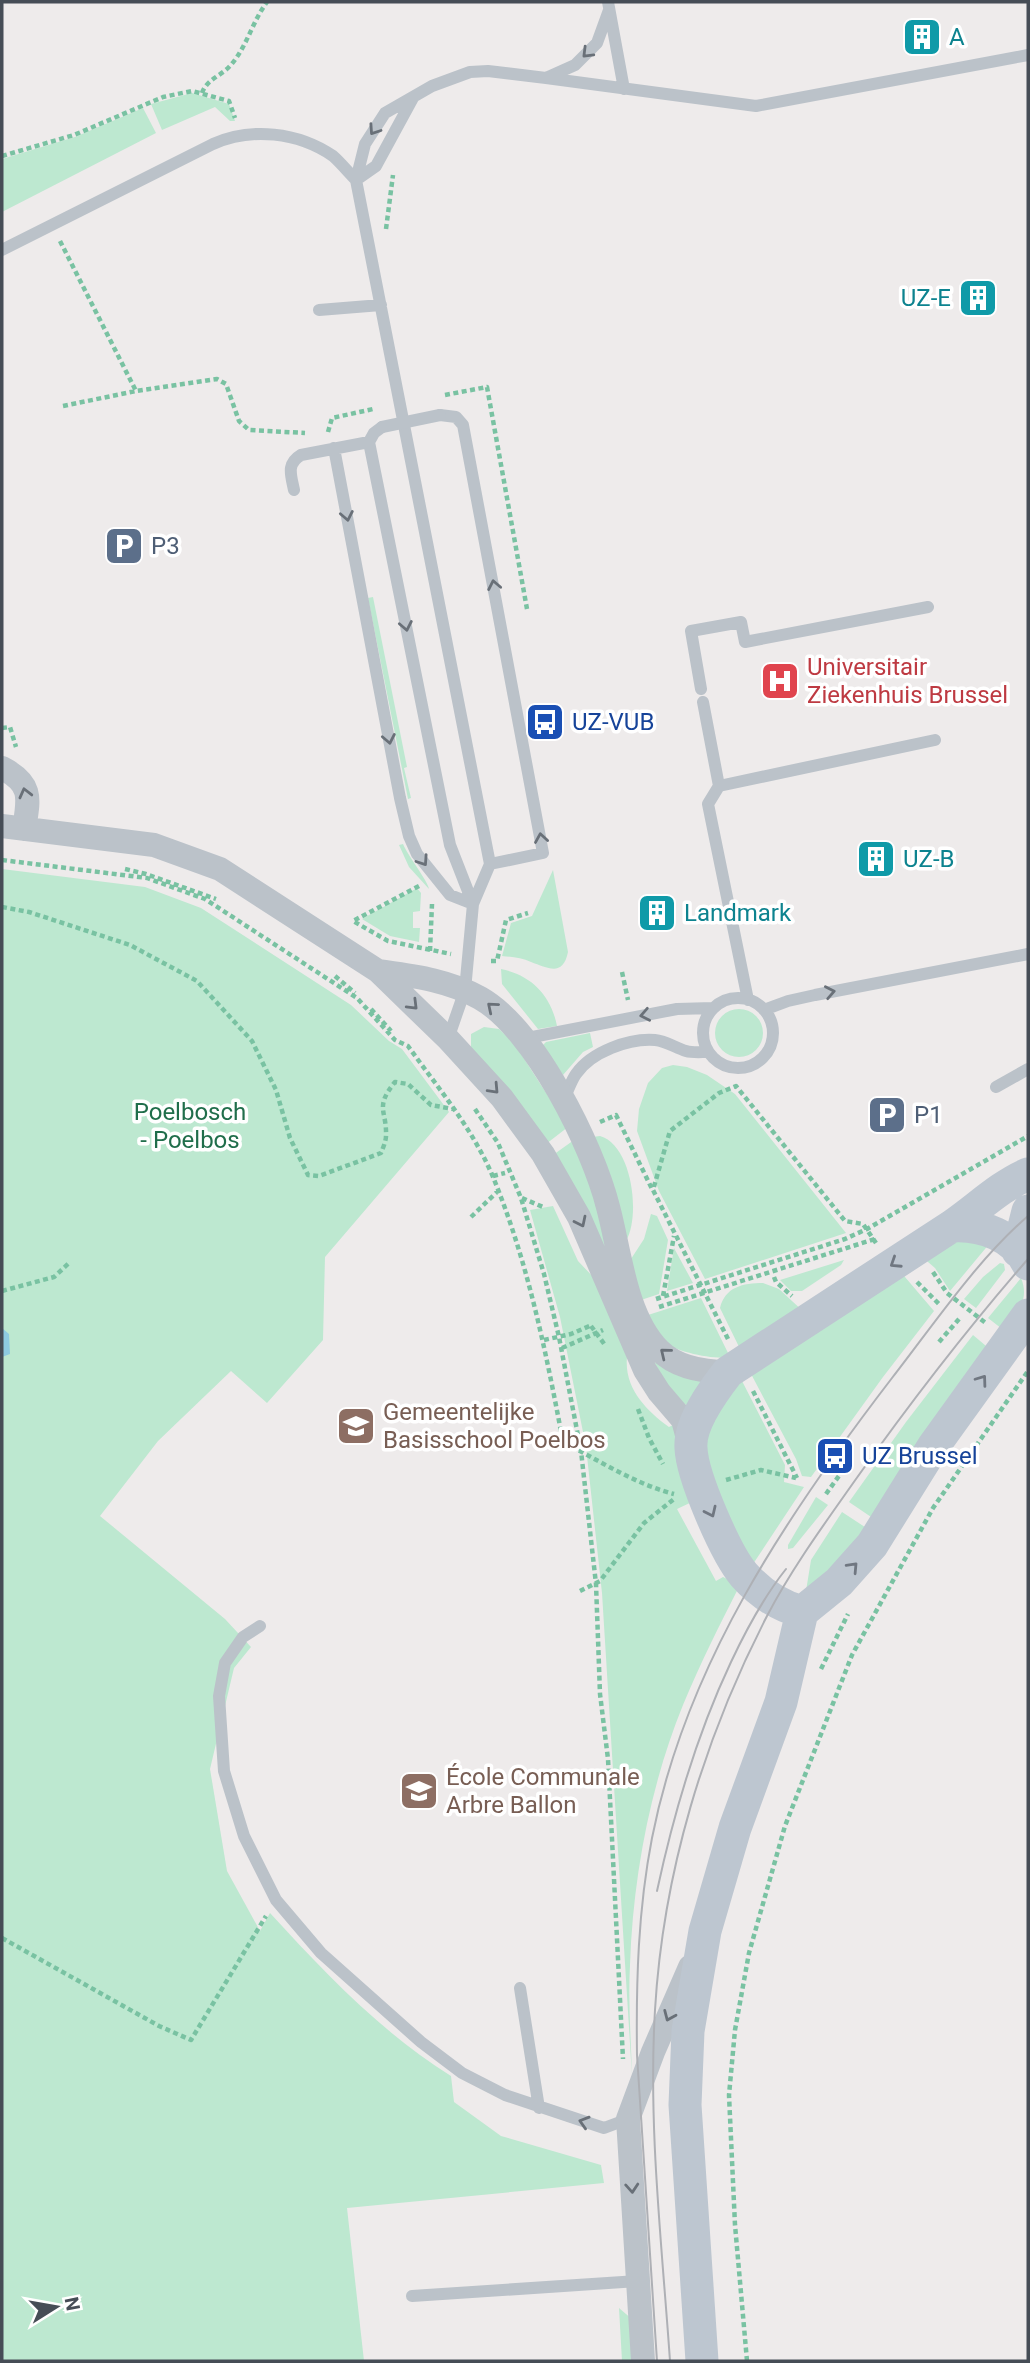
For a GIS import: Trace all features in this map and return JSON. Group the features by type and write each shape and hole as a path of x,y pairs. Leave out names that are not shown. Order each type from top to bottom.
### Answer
{"street":[{"path":"2,768 22,782 27,792 13,828 155,845 220,869 378,971 448,1040 502,1098 543,1154 579,1217 629,1314 652,1382 682,1420 707,1506 743,1574 775,1601 802,1612"},
{"path":"378,971 436,980 464,990 496,1010 545,1069 564,1099 603,1187 629,1314 668,1357 702,1371 734,1368"},
{"path":"691,1447 694,1431 707,1402 734,1368 913,1264 952,1226 986,1200 1028,1174"},
{"path":"952,1226 983,1227 1023,1240"},
{"path":"702,2361 685,2105 688,2031 705,1931 735,1828 781,1703 802,1612 839,1582 872,1545 933,1447 1019,1329"},
{"path":"643,2361 628,2119 658,2040 705,1931"}],"lane":[{"path":"546,78 575,65 597,43 608,6"},
{"path":"608,6 624,89"},
{"path":"448,1040 464,990 473,904 490,864 356,180 365,144 385,113 432,86 470,72 488,71 757,106 1028,55"},
{"path":"356,180 376,166 414,97"},
{"path":"2,250 213,144 243,133 267,134 310,143 334,157 356,180"},
{"path":"319,310 381,305"},
{"path":"473,904 450,845 369,442 374,433 382,427 440,415 456,417 463,425 543,852 490,864"},
{"path":"294,490 290,467 293,460 301,455 369,442"},
{"path":"334,448 397,785 409,836 417,854 450,895 473,904"},
{"path":"748,1000 708,804 719,786 691,631 741,622 745,642 928,607"},
{"path":"719,786 935,740"},
{"path":"764,1010 802,998 1028,954"},
{"path":"522,1039 677,1009 713,1008 729,999 748,1000 764,1010 769,1018 773,1037 765,1055 759,1061 741,1068 732,1068 708,1052 702,1034 703,1025 713,1008"},
{"path":"564,1099 575,1074 589,1059 607,1051 636,1042 655,1040 688,1052 708,1052"},
{"path":"996,1087 1028,1069"},
{"path":"260,1626 243,1637 225,1663 219,1696 223,1771 244,1836 276,1900 321,1953 421,2042 462,2073 505,2095 604,2128 628,2119"},
{"path":"520,1988 539,2108"},
{"path":"412,2296 638,2281"}],"path":[{"path":"202,93 205,85 230,66 242,50 258,14 267,2"},
{"path":"2,156 74,135 163,97 192,91 229,101 236,119 246,118"},
{"path":"60,240 136,391"},
{"path":"63,406 136,391 217,379 226,384 239,421 249,430 312,434"},
{"path":"438,396 487,387 527,609"},
{"path":"320,433 328,432 331,418 381,407"},
{"path":"2,853 11,854"},
{"path":"2,860 147,878 205,899 357,998 395,1040 408,1046 454,1109 493,1176 535,1301 563,1441 662,1491 678,1495"},
{"path":"117,867 206,894 228,905"},
{"path":"426,894 418,885 353,921 388,941 454,955"},
{"path":"430,952 432,898"},
{"path":"2,907 29,912 131,945 197,981 251,1041 276,1090 290,1138 308,1175 319,1176 381,1153 387,1138 382,1113 386,1094 395,1082 408,1084 430,1105 454,1109"},
{"path":"491,961 496,961 506,920 528,913"},
{"path":"324,967 379,1016 397,1039 410,1044"},
{"path":"653,1190 670,1131 719,1093 736,1086 845,1220 863,1223 875,1242"},
{"path":"596,1124 616,1115 705,1292 734,1368 797,1478 761,1470 725,1480"},
{"path":"562,1348 663,1297 700,1283 845,1239 867,1229 1028,1136"},
{"path":"511,1171 544,1274 562,1348 581,1451 596,1584 600,1694 608,1759 624,2068"},
{"path":"493,1176 505,1173"},
{"path":"471,1217 498,1191"},
{"path":"544,1340 875,1242 897,1233 939,1304"},
{"path":"663,1297 674,1235"},
{"path":"2,1291 54,1277 69,1264"},
{"path":"913,1264 932,1271 947,1293 1019,1329"},
{"path":"774,1277 789,1295 798,1297"},
{"path":"939,1342 959,1318"},
{"path":"592,1326 612,1355"},
{"path":"747,2361 735,2225 729,2095 736,2030 749,1953 790,1813 852,1654 933,1508 1028,1371"},
{"path":"636,1403 649,1438 667,1472"},
{"path":"826,1494 846,1466"},
{"path":"673,1483 678,1495"},
{"path":"580,1591 600,1581 644,1523 678,1495"},
{"path":"820,1671 852,1606"},
{"path":"2,1938 159,2026 191,2040 276,1900"}],"green space":[{"path":"192,93 229,104 235,121 230,121 215,107 162,130 151,104"},
{"path":"143,108 156,133 2,212 2,159 75,137"},
{"path":"373,597 407,767 404,768 411,798 408,799 368,598"},
{"path":"403,844 429,889 409,867 399,845"},
{"name":"Poelbosch - Poelbos","path":"2,869 145,887 201,908 351,1005 389,1041 402,1049 449,1112 325,1257 323,1340 267,1403 231,1371 158,1441 100,1516 225,1619 251,1647 234,1668 210,1769 227,1871 260,1931 270,1913 333,1980 378,2021 401,2041 451,2076 454,2102 501,2136 601,2165 604,2183 347,2208 364,2361 2,2361"},
{"path":"553,870 568,952 566,960 559,968 554,969 502,956 511,923 532,916"},
{"path":"417,888 421,893 420,911 413,912 413,928 420,928 419,942 390,936 362,919"},
{"path":"501,969 522,976 538,988 550,1005 557,1026 538,1029 502,984"},
{"path":"739,1009 756,1016 763,1033 756,1050 739,1057 722,1050 715,1033 722,1016"},
{"path":"484,1027 499,1029 514,1043 568,1127 546,1144 471,1048 471,1034"},
{"path":"590,1033 593,1047 583,1052 563,1075 542,1046 546,1042"},
{"path":"673,1065 707,1075 735,1094 846,1233 705,1279 659,1191 637,1131 639,1109 648,1083 662,1068"},
{"path":"600,1136 611,1142 620,1153 631,1182 633,1215 626,1241 592,1137"},
{"path":"574,1140 587,1168 611,1258 553,1155"},
{"path":"553,1206 578,1261 597,1281 627,1357 629,1379 633,1388 652,1413 669,1427 673,1425 694,1501 677,1509 716,1581 723,1577 740,1585 710,1644 671,1736 645,1832 632,1932 629,1993 632,2076 602,1593 586,1447 560,1317 530,1210"},
{"path":"651,1214 657,1216 668,1240 659,1294 641,1300 629,1262 644,1239"},
{"path":"956,1240 990,1243 950,1291 935,1268 921,1256"},
{"path":"674,1248 693,1283 667,1291"},
{"path":"844,1260 841,1265 802,1291 791,1291 780,1280"},
{"path":"1000,1263 1004,1264 1005,1270 976,1308 964,1299 983,1277"},
{"path":"899,1270 934,1311 811,1477 802,1476 796,1459 750,1372"},
{"path":"1021,1278 1023,1300 1006,1332 988,1318"},
{"path":"763,1283 779,1289 805,1313 742,1353 720,1308 722,1301 736,1288"},
{"path":"701,1298 730,1357 714,1357 676,1349 663,1341 648,1315"},
{"path":"973,1335 992,1351 877,1521 849,1502"},
{"path":"654,1362 703,1382 690,1408 674,1396"},
{"path":"741,1379 785,1465 784,1482 804,1487 751,1567 708,1480 706,1439 713,1417"},
{"path":"816,1497 828,1505 793,1548 788,1549 788,1545"},
{"path":"842,1512 871,1531 806,1591 811,1560"},
{"path":"619,2308 633,2320 636,2361 622,2361"}],"water":[{"path":"2,1328 9,1334 10,1354 2,1357"}],"tram line":[{"path":"657,2361 637,2055 637,2000 644,1892 652,1838 668,1774 689,1713 715,1653 778,1539 853,1430 940,1315 991,1252 1028,1216"},
{"path":"670,2361 655,2142 653,2054 655,2010 667,1908 690,1807 706,1758 744,1662 798,1563 918,1394 1028,1259"},
{"path":"657,1891 679,1803 718,1690 749,1625 786,1569"}],"place":[{"name":"A","path":"922,37"},
{"name":"UZ-E","path":"978,298"},
{"name":"P3","path":"124,546"},
{"name":"Universitair Ziekenhuis Brussel","path":"780,681"},
{"name":"UZ-VUB","path":"545,722"},
{"name":"UZ-B","path":"876,859"},
{"name":"Landmark","path":"657,913"},
{"name":"P1","path":"887,1115"},
{"name":"Gemeentelijke Basisschool Poelbos","path":"356,1426"},
{"name":"UZ Brussel","path":"835,1456"},
{"name":"École Communale Arbre Ballon","path":"419,1791"}]}
